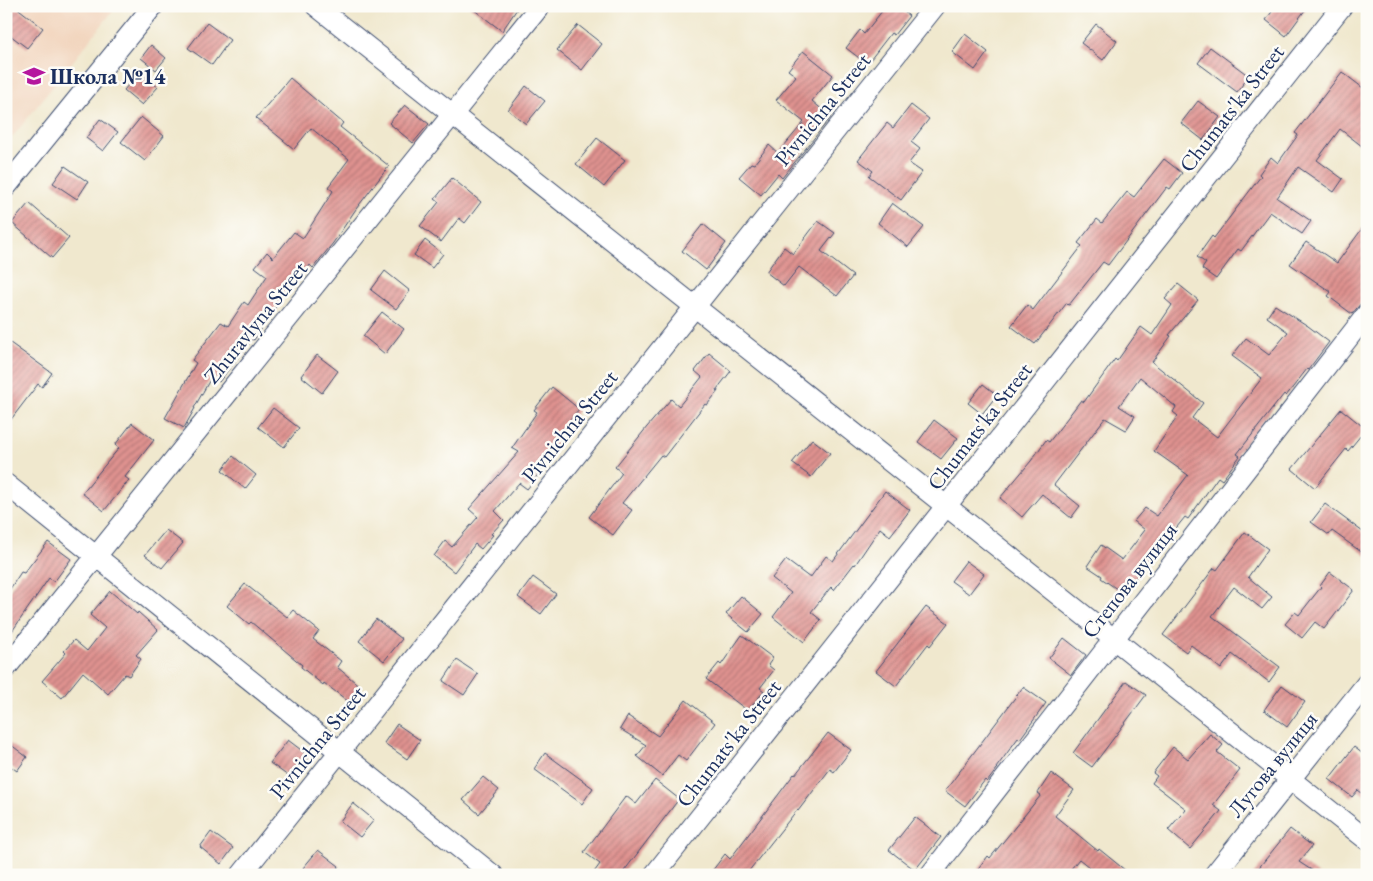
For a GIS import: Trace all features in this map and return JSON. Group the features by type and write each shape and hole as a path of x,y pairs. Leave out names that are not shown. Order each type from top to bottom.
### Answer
{"street":[{"path":"6,187 153,6"},
{"path":"316,6 1367,840"},
{"name":"Zhuravlyna Street","path":"6,668 540,6"},
{"name":"Pivnichna Street","path":"241,875 935,6"},
{"name":"Chumats'ka Street","path":"654,875 1342,6"},
{"name":"Степова вулиця","path":"930,875 1367,314"},
{"path":"6,484 493,875"},
{"name":"Лугова вулиця","path":"1214,875 1367,683"}],"shaded area":[{"name":"Школа №14","path":"6,6 117,6 6,145"}],"building":[{"path":"6,6 15,6 43,28 27,48 6,32"},
{"path":"469,6 519,6 502,31"},
{"path":"886,6 897,6 909,16 894,35 891,33 867,64 846,48 860,30 864,34"},
{"path":"1276,6 1308,6 1286,36 1266,20"},
{"path":"207,23 230,40 212,65 188,48"},
{"path":"1096,24 1117,41 1103,60 1081,43"},
{"path":"578,25 602,44 582,70 557,50"},
{"path":"965,34 988,52 975,70 952,52"},
{"path":"151,45 166,58 156,70 141,58"},
{"path":"1210,47 1249,76 1237,92 1198,63"},
{"path":"803,51 833,75 812,101 831,117 782,178 778,174 761,195 739,177 751,163 754,164 769,145 778,153 804,122 776,100 796,76 788,70"},
{"path":"139,72 158,87 142,105 124,90"},
{"path":"1342,72 1367,91 1367,150 1340,129 1317,160 1343,179 1334,192 1298,167 1277,198 1311,221 1302,234 1270,212 1241,251 1238,249 1216,279 1202,269 1206,263 1197,257 1212,236 1214,238 1261,176 1259,174 1271,157 1278,163 1298,135 1295,133"},
{"path":"290,78 343,123 340,127 389,166 313,268 310,265 288,293 286,291 254,340 252,339 219,382 212,376 184,428 165,418 196,363 192,360 221,322 228,326 244,302 248,305 267,276 255,267 267,252 273,258 294,232 303,238 333,191 328,187 349,159 311,128 294,149 256,118"},
{"path":"526,86 545,101 526,124 508,110"},
{"path":"1198,101 1220,117 1203,140 1181,123"},
{"path":"405,105 429,124 413,143 389,123"},
{"path":"911,105 929,119 911,142 920,149 909,163 922,172 901,200 869,176 873,171 858,160 887,123 893,128"},
{"path":"141,117 164,136 145,161 121,142"},
{"path":"100,119 118,132 103,151 86,138"},
{"path":"597,138 625,160 604,187 576,164"},
{"path":"1164,159 1182,173 1170,189 1167,187 1108,265 1103,262 1069,305 1066,304 1035,344 1011,326 1027,305 1033,310 1082,246 1078,243 1097,219 1102,223 1127,192 1134,197"},
{"path":"65,166 88,182 77,199 53,183"},
{"path":"452,178 481,202 465,223 459,218 441,242 420,226 439,202 435,199"},
{"path":"29,203 69,238 52,258 12,223"},
{"path":"892,203 924,227 908,247 878,223"},
{"path":"818,221 835,233 821,251 853,276 837,296 799,267 784,286 766,272 784,247 793,254"},
{"path":"1367,222 1367,296 1352,314 1328,296 1331,292 1290,264 1306,242 1337,263"},
{"path":"703,224 726,243 706,270 682,251"},
{"path":"425,240 443,254 432,268 414,255"},
{"path":"385,271 410,291 396,309 371,290"},
{"path":"1178,284 1198,300 1169,335 1171,336 1152,362 1203,403 1192,418 1217,437 1262,378 1232,356 1246,338 1269,355 1288,332 1267,317 1275,305 1329,342 1286,396 1284,394 1237,454 1240,456 1222,480 1218,477 1188,519 1185,517 1151,557 1124,594 1087,566 1101,545 1122,560 1145,530 1134,521 1145,508 1157,516 1188,475 1154,451 1178,416 1173,412 1176,407 1140,377 1119,406 1135,416 1126,430 1105,418 1054,485 1080,506 1071,518 1042,494 1022,517 1000,498 1046,440 1049,442 1081,400 1084,402 1141,327 1152,335 1172,305 1165,299"},
{"path":"382,312 404,329 385,354 363,336"},
{"path":"6,340 52,373 42,387 38,384 6,426"},
{"path":"709,353 731,371 707,405 705,404 664,457 661,455 622,503 632,510 613,535 589,517 622,473 615,467 671,399 679,406 702,377 695,371"},
{"path":"317,355 338,371 322,393 301,376"},
{"path":"983,384 997,395 982,414 968,403"},
{"path":"552,387 579,409 556,438 561,441 533,482 527,489 519,483 495,511 504,520 491,534 493,535 481,549 475,544 454,572 434,556 445,541 452,547 478,517 469,509 519,452 512,448 537,412 534,410"},
{"path":"273,408 299,428 284,447 258,427"},
{"path":"1341,409 1366,429 1348,451 1346,449 1315,488 1292,469"},
{"path":"934,420 958,438 941,459 918,442"},
{"path":"132,423 154,440 125,477 129,480 104,511 82,493 119,448 115,445"},
{"path":"812,439 830,453 811,477 792,463"},
{"path":"233,456 256,475 245,489 222,470"},
{"path":"885,491 910,510 890,536 880,528 855,565 834,590 831,587 811,612 821,620 804,642 773,617 791,593 772,578 786,560 810,578 826,556 833,561"},
{"path":"1325,504 1367,535 1367,556 1332,531 1329,535 1311,522"},
{"path":"166,530 183,543 162,568 145,555"},
{"path":"1245,532 1268,549 1248,577 1272,597 1262,609 1234,587 1212,616 1280,667 1269,682 1232,654 1221,669 1191,645 1186,652 1163,635 1214,568 1217,570"},
{"path":"48,542 71,559 54,582 49,578 6,640 6,595 21,572 24,573"},
{"path":"966,561 984,574 969,594 951,581"},
{"path":"1330,572 1354,590 1324,629 1315,622 1302,638 1285,624 1295,612 1299,615"},
{"path":"533,577 556,594 541,614 518,597"},
{"path":"245,584 287,617 293,610 319,631 313,639 341,661 337,667 361,687 349,702 324,683 323,685 251,622 249,624 227,606"},
{"path":"110,591 158,630 136,655 141,659 129,676 125,674 108,694 83,672 62,698 42,681 66,653 64,651 74,640 87,651 105,628 90,615"},
{"path":"741,596 763,614 748,632 726,614"},
{"path":"926,607 948,623 930,646 928,644 896,686 876,671"},
{"path":"376,619 402,639 384,661 359,641"},
{"path":"742,635 773,658 768,665 774,670 760,688 764,691 748,711 706,679 719,663 721,665"},
{"path":"1064,638 1086,655 1071,675 1049,658"},
{"path":"457,660 478,674 464,695 443,681"},
{"path":"1126,681 1146,695 1092,767 1073,753"},
{"path":"1282,685 1305,702 1287,727 1264,710"},
{"path":"1023,687 1046,703 987,782 985,780 965,806 945,791"},
{"path":"686,700 715,723 686,761 678,755 662,776 637,756 646,745 620,729 628,716 658,736"},
{"path":"397,724 420,740 407,759 384,743"},
{"path":"828,733 851,750 834,772 830,769 797,810 748,872 751,875 709,875 725,854 730,859 794,774"},
{"path":"1210,734 1223,745 1217,752 1240,770 1213,805 1221,811 1190,849 1168,830 1186,809 1152,783 1157,776 1153,773 1173,747 1188,759"},
{"path":"288,740 309,756 292,779 270,763"},
{"path":"6,741 27,757 17,771 6,763"},
{"path":"1354,747 1367,757 1367,797 1358,790 1352,797 1329,779"},
{"path":"545,753 593,788 582,804 534,769"},
{"path":"1051,773 1074,790 1055,816 1131,875 1099,875 1079,859 1066,875 974,875 1041,795 1038,793"},
{"path":"483,777 499,790 479,814 463,800"},
{"path":"655,780 679,799 621,875 592,875 600,864 584,852 626,796 636,804"},
{"path":"353,803 374,820 360,837 340,821"},
{"path":"915,817 941,837 915,870 889,850"},
{"path":"1290,829 1312,846 1299,862 1319,875 1253,875"},
{"path":"211,832 233,848 221,864 200,847"},
{"path":"318,850 339,866 332,875 311,875 303,868"}],"place":[{"name":"Школа №14","path":"34,76"}]}
